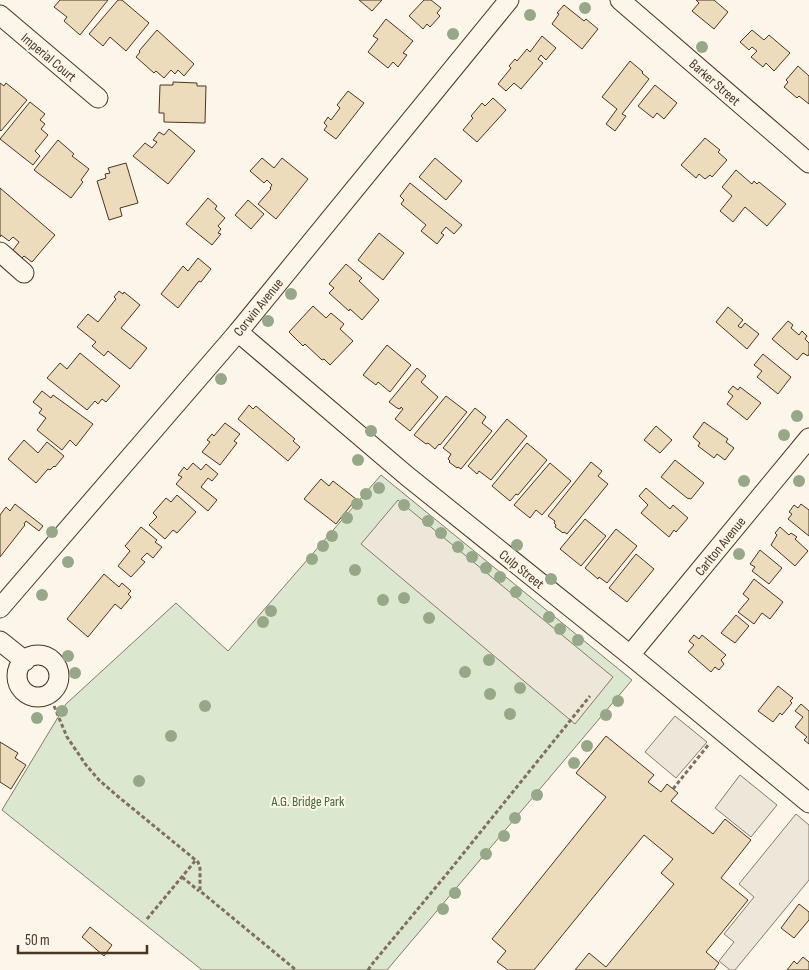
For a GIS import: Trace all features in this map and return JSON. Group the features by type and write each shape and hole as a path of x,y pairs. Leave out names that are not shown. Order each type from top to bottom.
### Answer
{"street":[{"name":"Corwin Avenue","path":"0,608 238,332 509,0"},
{"name":"Barker Street","path":"620,0 809,163"},
{"name":"Imperial Court","path":"0,15 98,98"},
{"path":"0,252 24,272"},
{"name":"Culp Street","path":"238,332 407,476 630,655 809,803"},
{"name":"Carlton Avenue","path":"630,655 809,438"},
{"path":"0,641 25,661"},
{"path":"44,656 55,664 59,676 58,683 50,694 36,697 24,691 20,686 18,673 20,666 30,657 44,656"}],"path":[{"path":"50,694 67,737 86,765 115,794 198,862 200,868 200,892"},
{"path":"368,970 590,696"},
{"path":"672,789 721,730"},
{"path":"147,919 195,861"},
{"path":"182,877 296,970"}],"green space":[{"name":"A.G. Bridge Park","path":"381,475 632,680 387,970 202,970 2,810 66,704 176,603 228,651"}],"shaded area":[{"path":"398,500 613,677 575,724 361,544"},
{"path":"675,716 707,742 676,778 645,752"},
{"path":"740,775 777,805 751,837 715,808"},
{"path":"796,814 809,825 809,880 735,970 730,970 719,961 734,942 724,934 754,897 739,884"}],"building":[{"path":"60,0 108,0 80,35 64,21 67,17 54,7"},
{"path":"118,0 122,0 149,23 126,51 110,37 103,46 89,34"},
{"path":"359,0 382,0 372,11"},
{"path":"424,0 431,0 441,8 437,13 440,16 430,27 427,24 423,29 409,16"},
{"path":"696,0 714,0 728,12 714,29 692,11 699,3"},
{"path":"564,5 584,21 586,19 598,29 582,49 552,24 559,14 557,13"},
{"path":"386,19 413,41 403,53 407,55 398,67 393,62 388,68 368,52 378,39 373,36"},
{"path":"157,30 194,64 184,76 178,70 175,74 171,70 164,78 156,71 154,73 136,57"},
{"path":"752,30 764,40 769,35 790,53 774,71 766,63 763,67 751,57 757,51 752,47 749,50 740,42"},
{"path":"542,36 556,48 546,60 541,55 538,59 543,63 521,89 514,83 506,91 498,84 511,68 509,66 515,59 517,61 527,49 530,52"},
{"path":"630,61 649,79 622,114 626,116 615,131 606,124 617,109 602,97"},
{"path":"798,66 809,76 809,104 799,96 797,98 784,87 788,82 786,80"},
{"path":"173,82 197,83 197,86 206,86 205,123 164,122 164,113 159,113 160,85 173,85"},
{"path":"0,83 4,86 6,83 27,100 1,131 0,130"},
{"path":"655,85 677,103 664,119 657,113 653,118 638,106"},
{"path":"348,91 364,103 336,139 324,130 327,126 324,123 328,117 331,120 340,108 337,105"},
{"path":"493,98 506,110 477,142 463,130 473,118 471,116 482,103 485,106"},
{"path":"30,102 45,114 40,120 45,124 41,129 48,135 35,151 40,156 33,165 0,139"},
{"path":"169,129 195,151 168,184 133,156 145,143 152,148 157,142 153,140 159,132 164,135"},
{"path":"705,138 720,150 718,152 727,160 712,177 710,175 705,179 699,174 696,178 681,165"},
{"path":"58,140 74,154 72,156 89,169 81,180 83,182 71,198 34,170"},
{"path":"262,158 274,168 282,158 308,179 276,219 258,204 271,189 272,185 267,180 264,183 250,171"},
{"path":"435,158 462,181 446,200 419,177"},
{"path":"126,163 138,203 120,208 122,216 109,220 97,181 106,178 105,174 110,173 108,168"},
{"path":"736,170 752,184 754,181 757,184 759,182 786,204 767,226 745,207 733,222 720,211 732,196 722,187"},
{"path":"410,183 462,225 454,234 446,227 441,233 444,235 437,244 421,231 426,225 401,204 404,200 400,196"},
{"path":"0,188 55,235 32,262 24,256 22,258 13,250 19,242 13,237 9,241 1,235 0,237"},
{"path":"208,198 217,206 215,209 225,218 218,226 221,229 218,233 221,234 212,245 186,224"},
{"path":"248,200 264,214 251,229 235,215"},
{"path":"379,233 404,253 383,280 358,260"},
{"path":"198,258 211,269 178,308 161,294 183,266 188,271"},
{"path":"346,264 362,278 359,281 379,300 362,320 329,293 334,288 329,284"},
{"path":"119,291 123,294 124,292 140,305 121,328 147,348 130,369 108,351 104,356 92,346 96,342 77,327 88,314 98,322 116,299 114,297"},
{"path":"313,306 326,318 331,313 344,324 340,329 353,341 330,365 305,344 303,346 289,332"},
{"path":"728,307 743,320 738,326 741,328 745,323 759,334 747,349 716,322"},
{"path":"788,321 793,325 791,328 799,335 802,331 807,336 805,339 809,343 808,356 803,353 797,360 772,339"},
{"path":"387,345 411,365 390,392 378,382 376,385 363,375"},
{"path":"80,353 120,386 106,402 102,399 98,404 95,401 87,410 47,378 60,363 67,369"},
{"path":"763,354 791,377 778,394 757,377 762,371 754,365"},
{"path":"417,368 426,376 421,382 438,397 410,431 395,419 403,409 401,407 400,409 397,408 389,402"},
{"path":"733,386 738,390 740,387 761,403 747,420 727,404 733,396 728,392"},
{"path":"42,391 51,398 53,395 93,424 76,446 70,440 62,450 37,430 46,418 39,413 42,409 33,402"},
{"path":"446,396 467,412 435,449 414,435"},
{"path":"249,405 253,409 256,406 295,439 293,441 300,447 288,461 238,419"},
{"path":"475,408 486,417 482,423 492,431 461,469 457,468 449,462 448,459 451,454 443,448"},
{"path":"507,419 527,436 491,480 479,471 477,474 468,466"},
{"path":"704,422 728,439 726,442 734,448 725,460 717,454 714,458 698,446 700,443 693,437"},
{"path":"225,423 240,434 234,441 237,443 220,465 202,452 210,442 207,440 212,434 214,436"},
{"path":"656,426 672,440 660,453 644,440"},
{"path":"24,440 38,453 47,442 64,456 55,467 50,470 48,469 36,483 8,459"},
{"path":"527,443 547,460 518,495 516,494 510,501 492,486"},
{"path":"675,460 704,483 691,499 687,498 661,477"},
{"path":"591,462 602,471 598,476 608,484 567,534 563,533 555,527 555,521 548,516"},
{"path":"193,463 201,470 206,464 218,474 212,481 208,478 201,487 217,500 208,511 176,484 182,477 178,475 184,467 187,470"},
{"path":"550,463 571,481 542,515 536,510 530,518 514,505"},
{"path":"321,479 329,486 333,481 356,499 336,524 304,499"},
{"path":"646,488 670,509 673,505 688,518 669,537 641,513 648,505 639,496"},
{"path":"177,495 196,512 177,533 173,530 165,539 149,525 157,517 153,513 166,498 171,502"},
{"path":"15,504 43,526 39,531 26,521 25,525 0,557 0,515 6,507 10,511"},
{"path":"801,504 809,510 809,536 788,519 792,514 789,512 794,505 798,508"},
{"path":"585,519 606,536 581,566 560,549"},
{"path":"141,527 157,540 155,542 162,547 153,558 147,553 141,559 145,562 131,577 118,566 130,551 125,546"},
{"path":"780,527 789,535 791,533 797,537 795,539 808,551 795,566 771,545 777,535 775,533"},
{"path":"616,529 637,546 607,583 599,577 598,579 585,568"},
{"path":"760,550 782,568 769,584 752,571 755,567 750,564"},
{"path":"636,554 654,569 627,602 609,588"},
{"path":"104,574 119,587 122,583 131,591 128,594 131,597 121,609 115,604 88,637 67,619"},
{"path":"754,579 783,602 770,619 762,613 754,624 738,612 749,599 743,594"},
{"path":"736,615 749,626 735,643 721,633"},
{"path":"694,635 699,639 702,635 726,655 721,660 724,664 719,670 715,667 711,672 688,652 694,645 689,641"},
{"path":"778,686 793,698 790,701 792,703 782,715 780,713 773,722 758,711"},
{"path":"801,704 809,711 809,744 804,740 807,737 795,727 803,717 795,711"},
{"path":"606,736 654,775 648,782 661,792 667,784 678,793 671,801 713,834 725,819 751,840 721,878 748,900 706,952 719,963 714,970 575,970 589,953 606,967 674,884 661,873 673,859 644,835 534,970 508,970 497,962 506,951 492,939 606,797 576,773"},
{"path":"0,742 18,753 15,758 26,765 11,789 0,782"},
{"path":"799,904 809,912 809,920 794,938 781,928"},
{"path":"90,927 112,945 104,956 82,937"},
{"path":"803,957 809,962 809,970 787,970 794,961 797,964"}]}
